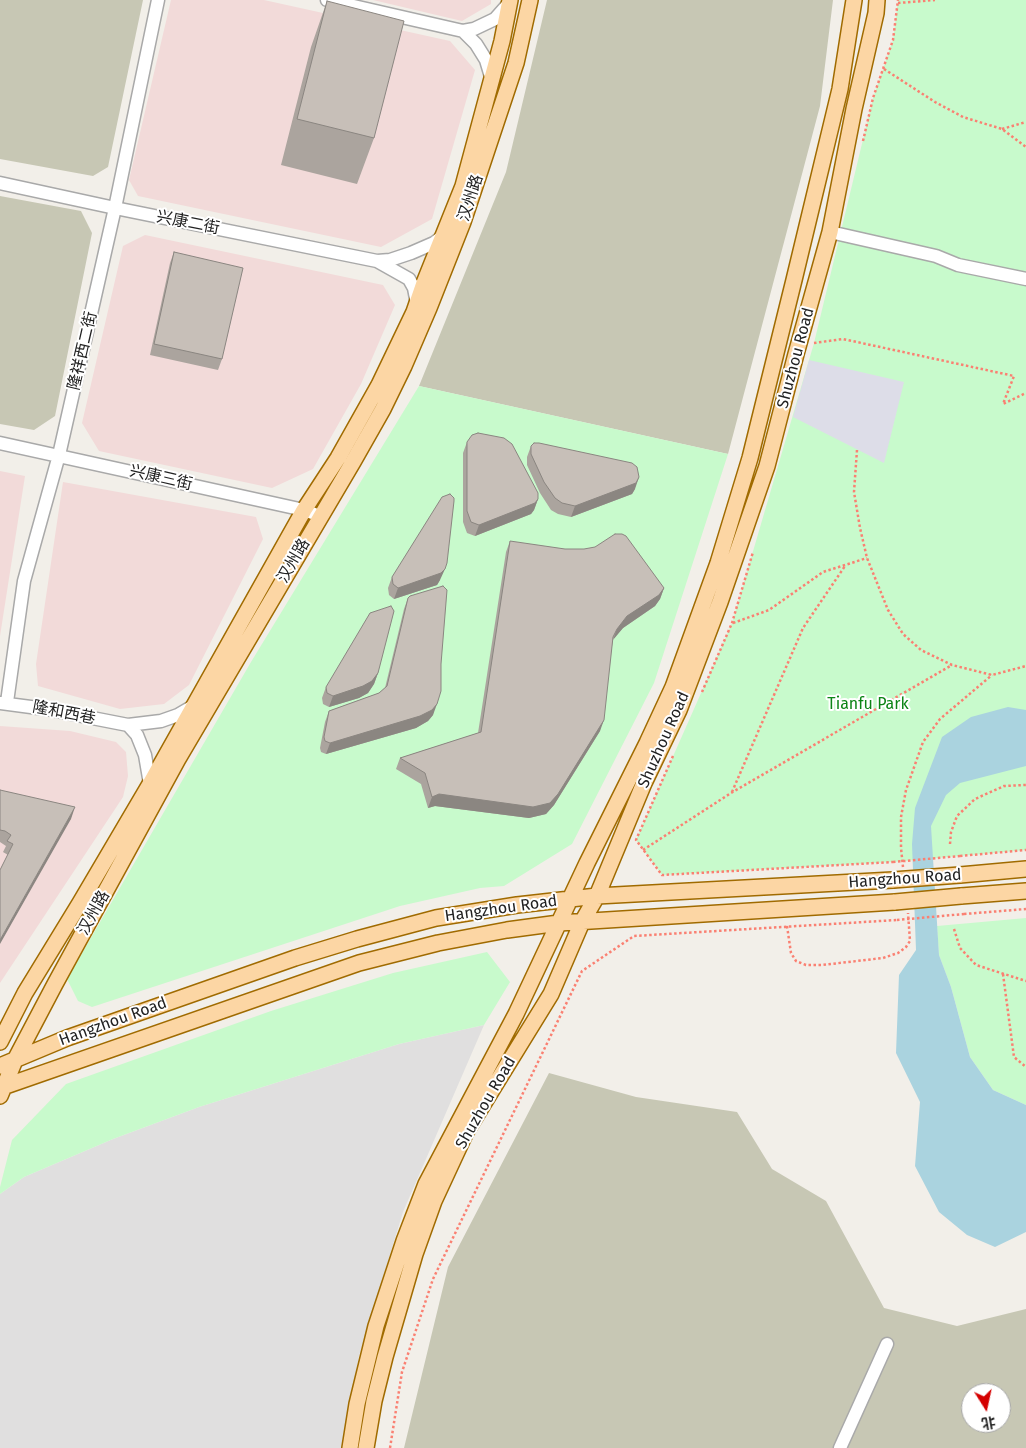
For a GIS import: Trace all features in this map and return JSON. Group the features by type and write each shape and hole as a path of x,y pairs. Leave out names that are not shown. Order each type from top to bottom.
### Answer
{"main road":[{"name":"汉州路","path":"2,1090 15,1060 178,758 383,409 430,308 463,222 516,63 530,0"},
{"name":"Shuzhou Road","path":"350,1448 357,1404 376,1326 404,1241 426,1184 516,1014 647,743 673,687 718,563 750,458 799,261 840,89 854,0"},
{"name":"Shuzhou Road","path":"366,1448 374,1401 385,1357 415,1254 434,1201 466,1132 551,994 582,922 597,896 644,783 680,710 720,602 767,466 830,232 854,109 876,13 877,0"},
{"name":"汉州路","path":"0,1042 25,993 150,784 304,510 338,458 379,385 417,304 463,186 502,41 510,1"},
{"name":"Hangzhou Road","path":"0,1066 67,1038 294,958 357,938 436,918 517,905 597,896 1026,870"},
{"name":"Hangzhou Road","path":"2,1090 359,963 446,941 559,923 895,902 1026,891"}],"street":[{"name":"隆祥西二街","path":"4,703 24,581 59,455 158,0"},
{"path":"327,0 463,31 495,19 510,1"},
{"path":"463,31 476,44 486,60 492,80"},
{"name":"兴康二街","path":"0,183 377,261"},
{"path":"830,232 936,256 958,266 1026,279"},
{"path":"377,261 390,260 411,253 434,243 444,235"},
{"path":"377,261 409,279 414,288 417,304"},
{"name":"兴康三街","path":"0,442 304,510 320,516"},
{"name":"隆和西巷","path":"4,703 46,708 128,726"},
{"path":"128,726 161,721 178,715 195,705"},
{"path":"128,726 136,735 145,755 150,784"},
{"path":"840,1448 887,1344"}],"path":[{"path":"861,147 873,98 893,40 898,2 935,0"},
{"path":"884,69 935,102 963,117 1002,129 1026,147"},
{"path":"1002,129 1026,122"},
{"path":"812,352 817,334"},
{"path":"814,343 843,339 1014,376 1003,404 1026,392"},
{"path":"858,450 854,492 860,528 867,558 888,610 903,634 921,650 952,665 992,675"},
{"path":"700,696 732,623 754,548"},
{"path":"732,623 769,610 823,572 867,558"},
{"path":"731,793 803,628 845,566"},
{"path":"643,850 731,793 952,665"},
{"path":"898,878 901,848 901,817 906,790 923,742 940,719 992,675 1026,666"},
{"path":"676,750 636,840 662,875 893,862 1026,850"},
{"path":"950,844 951,832 957,816 975,799 1004,786 1026,785"},
{"path":"390,1448 402,1372 433,1279 582,971 634,936 897,920 1026,908"},
{"path":"787,926 791,953 796,961 806,965 883,958 898,953 910,941 908,912"},
{"path":"954,929 960,948 976,965 1026,981"},
{"path":"1003,974 1014,1056 1026,1067"}],"shaded area":[{"path":"0,0 143,0 108,167 93,176 0,159"},
{"path":"171,0 264,0 450,41 475,70 432,219 381,247 138,196 129,180"},
{"path":"373,0 491,0 491,4 462,21"},
{"path":"547,0 833,0 820,106 728,454 419,386 506,172"},
{"path":"0,196 81,211 92,233 55,416 34,430 0,424"},
{"path":"145,235 383,285 395,305 361,384 313,469 272,488 99,451 82,423 123,246"},
{"path":"809,360 904,382 884,463 793,417"},
{"path":"0,471 25,476 0,636"},
{"path":"63,482 256,517 263,539 189,685 164,704 120,709 38,686 36,664"},
{"path":"0,726 70,731 116,742 126,752 128,776 123,797 0,983"},
{"path":"484,1025 403,1212 359,1356 341,1448 0,1448 0,1194 24,1177 113,1139 199,1107 399,1044"},
{"path":"549,1073 636,1097 737,1112 772,1169 826,1201 884,1308 957,1326 1026,1309 1026,1448 404,1448 448,1267"}],"green space":[{"name":"Tianfu Park","path":"898,0 1026,0 1026,850 893,862 662,875 636,840 732,623 814,343 873,98 893,40"},
{"path":"419,386 728,454 654,683 572,844 504,886 480,888 400,906 92,1007 78,1001 67,979 251,662"},
{"path":"1026,918 1026,1105 993,1090 970,1057 951,987 939,955 937,926"},
{"path":"487,952 510,982 484,1025 399,1044 199,1107 113,1139 24,1177 0,1194 0,1187 12,1140 66,1084 271,1011 393,973"}],"water":[{"path":"1008,707 1026,710 1026,766 960,783 946,795 931,826 939,955 951,987 970,1057 993,1090 1026,1105 1026,1232 995,1247 967,1235 939,1212 915,1166 920,1102 896,1053 899,975 916,950 912,844 915,808 942,737 971,717"}],"building":[{"path":"327,1 404,21 374,138 297,119"},
{"path":"174,252 243,268 222,359 154,344"},
{"path":"478,433 504,438 512,444 538,493 538,499 535,503 479,525 471,522 467,511 467,442 472,435"},
{"path":"534,443 632,463 637,467 639,477 636,483 575,506 562,503 555,498 544,482 531,454 531,446"},
{"path":"450,494 454,501 445,569 441,573 398,588 393,584 392,577 442,497"},
{"path":"615,534 626,536 664,588 659,595 627,616 617,629 613,637 604,720 558,794 550,803 533,807 439,794 432,797 425,773 400,758 481,732 510,541 565,549 584,549 595,547"},
{"path":"443,586 447,590 441,664 441,691 437,704 432,710 420,716 330,743 325,741 324,737 329,711 379,693 387,686 408,598"},
{"path":"391,606 394,611 378,673 372,681 363,686 333,696 327,693 326,687 370,613"},
{"path":"0,790 75,807 0,940 0,870 13,844 7,841 11,835 0,830"}]}
